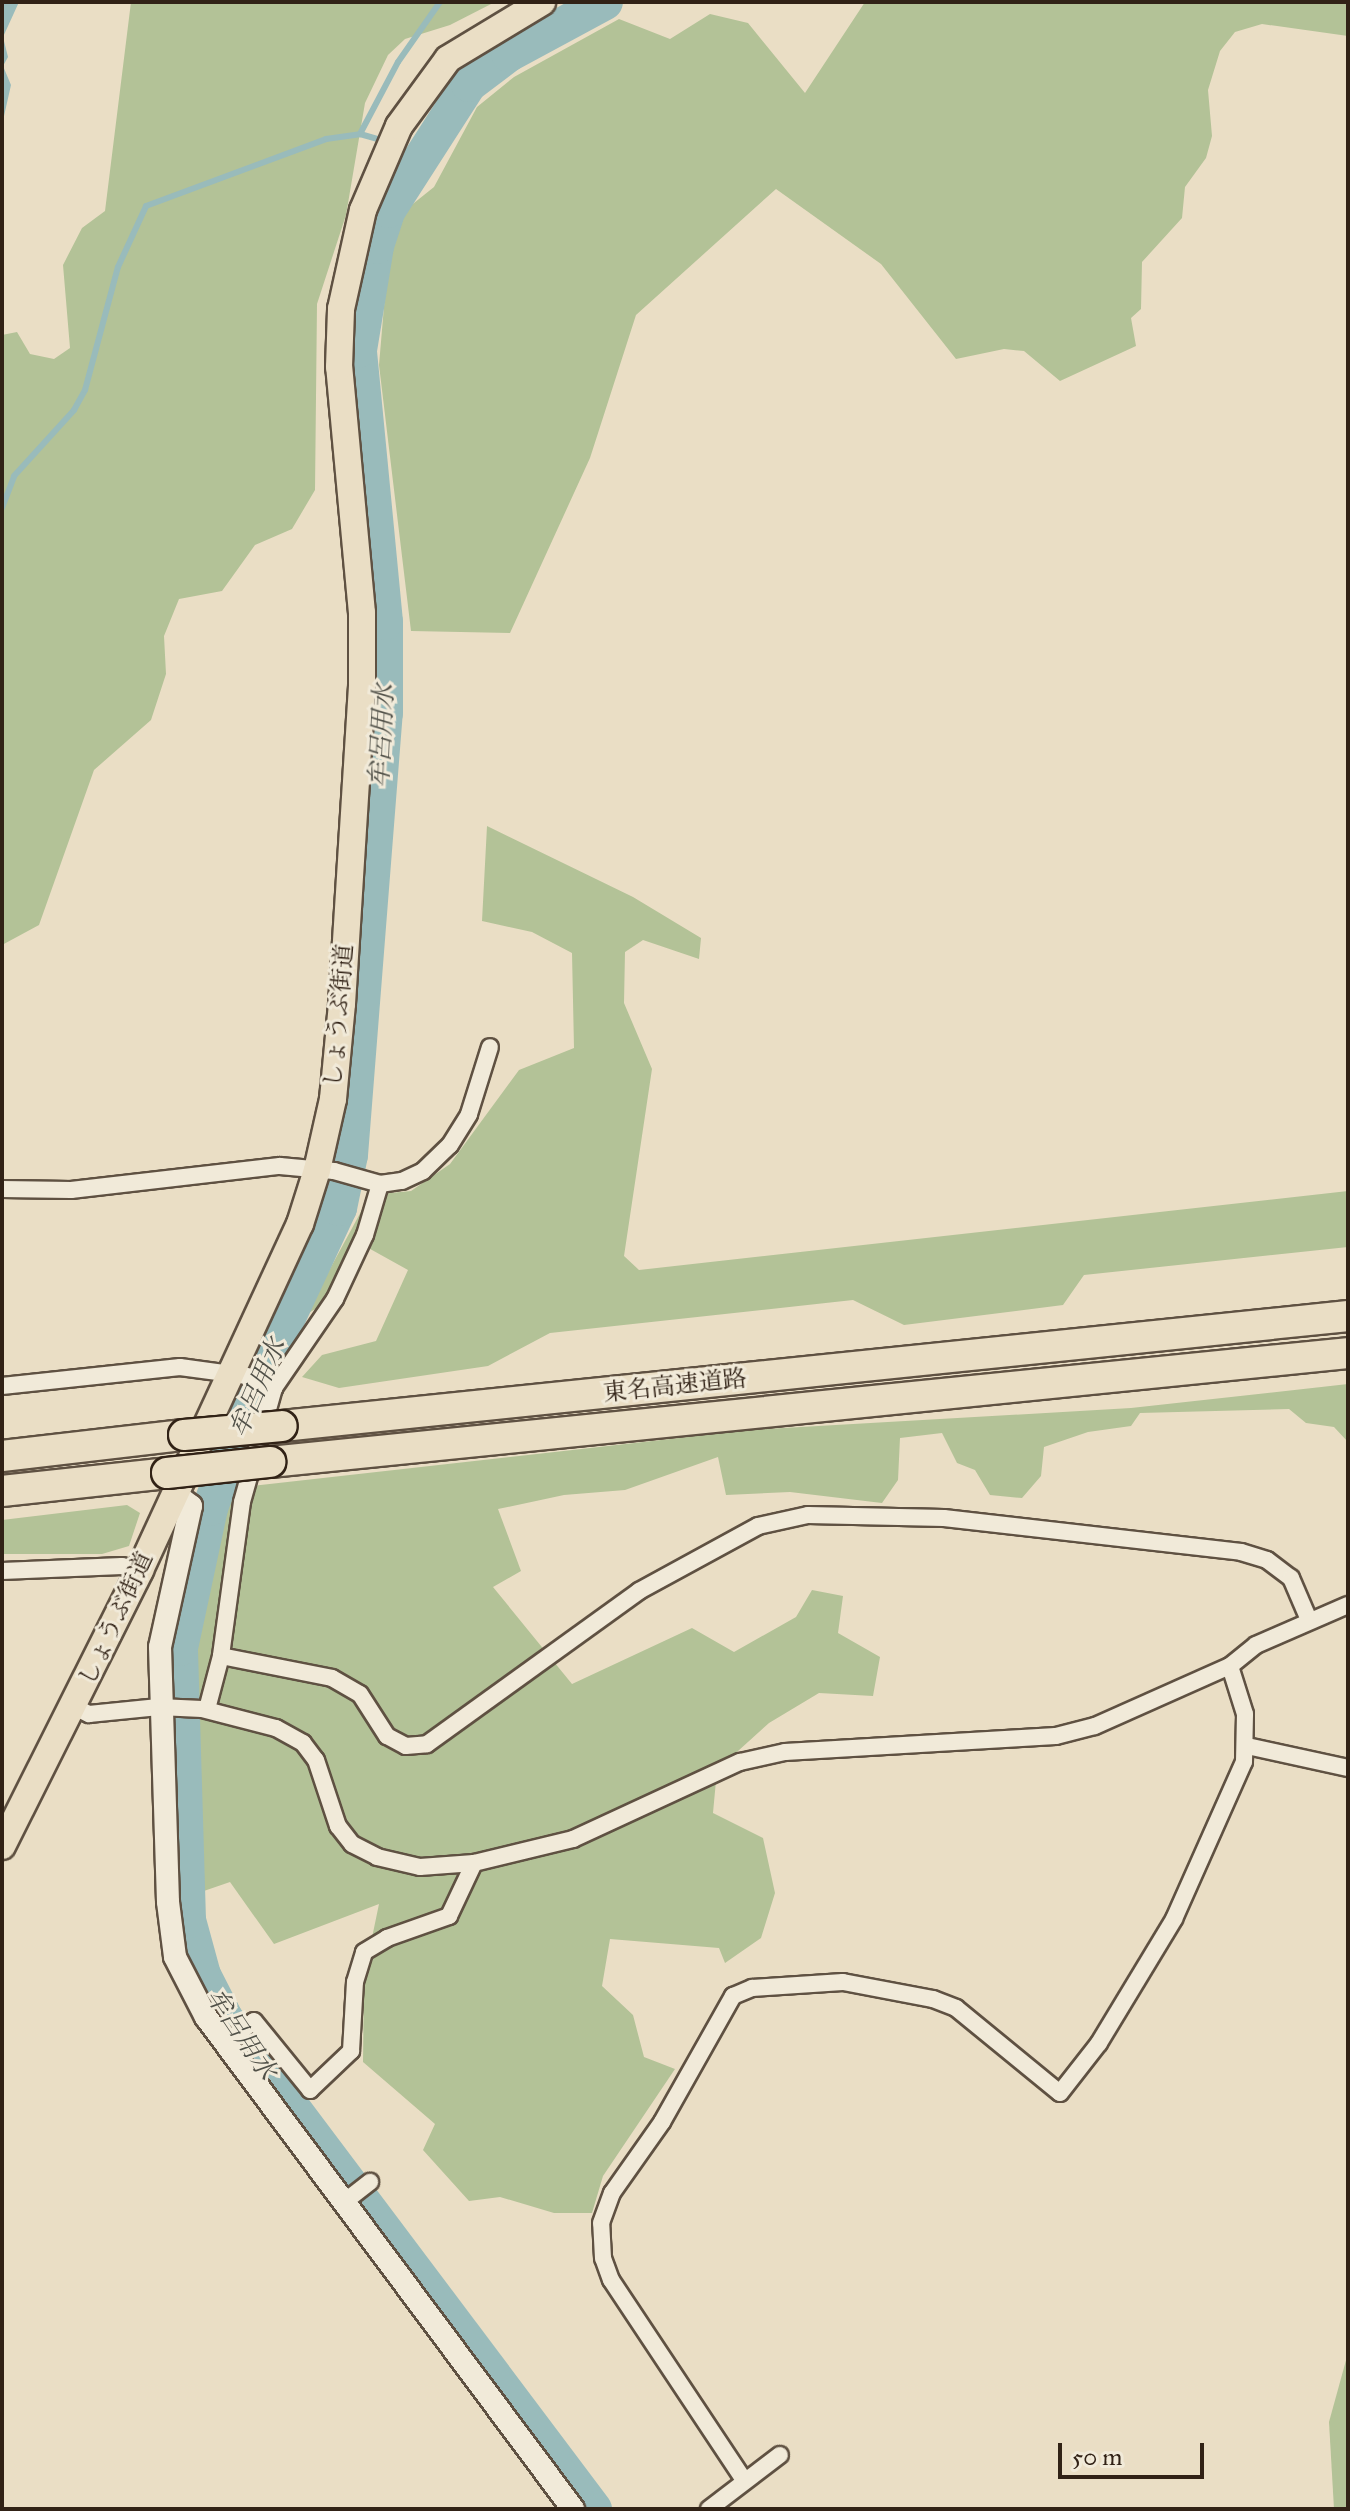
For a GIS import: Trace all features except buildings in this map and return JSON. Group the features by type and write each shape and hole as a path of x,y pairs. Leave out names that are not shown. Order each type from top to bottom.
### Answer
{"highway":[{"name":"東名高速道路","path":"2,1456 1348,1316"},
{"name":"東名高速道路","path":"2,1491 171,1483 270,1462 1348,1353"}],"main road":[{"name":"しょうぶ街道","path":"2,1846 75,1707 140,1570 171,1483 238,1375 300,1224 326,1170 342,1004 362,686 362,613 340,383 341,309 358,225 399,126 448,59 542,2"}],"street":[{"path":"2,1189 71,1190 280,1166 326,1170 373,1182 423,1171 450,1145 469,1114 490,1047"},
{"path":"204,1709 221,1656 242,1502 270,1386 335,1299 365,1235 373,1182"},
{"path":"2,1386 180,1367 238,1375 270,1386"},
{"path":"171,1483 191,1506 165,1606 164,1706 175,1957 228,2040 573,2509"},
{"path":"221,1656 332,1678 360,1694 387,1736 406,1746 427,1744 639,1591 758,1526 808,1515 944,1518 1241,1552 1267,1560 1291,1578 1309,1620"},
{"path":"2,1571 122,1566 140,1570"},
{"path":"75,1707 89,1714 164,1706 204,1709 276,1728 303,1743 316,1760 338,1826 352,1844 377,1857 420,1867 474,1863 605,1828 740,1762 818,1747 957,1745 1056,1736 1095,1726 1230,1666 1256,1645 1348,1605"},
{"path":"744,2480 611,2280 603,2258 601,2223 612,2193 662,2122 733,1996 752,1988 843,1982 933,1999 956,2008 1060,2093 1099,2043 1174,1919 1220,1821 1247,1746 1245,1714 1230,1666"},
{"path":"1247,1746 1348,1768"},
{"path":"228,2040 254,2021 310,2090 351,2051 355,1982 364,1952 387,1938 449,1916 474,1863"},
{"path":"352,2196 370,2182"},
{"path":"709,2509 780,2455"}],"green space":[{"path":"131,2 495,2 450,25 405,39 388,55 365,103 346,215 317,304 315,490 292,529 255,545 222,591 179,599 164,636 166,674 151,720 94,770 39,925 2,945 2,335 17,332 30,354 54,359 70,348 63,265 82,228 105,211"},
{"path":"865,2 1348,2 1348,36 1262,24 1235,32 1220,51 1208,90 1212,136 1206,158 1185,187 1182,218 1142,262 1141,309 1131,318 1136,346 1060,381 1024,351 1004,349 956,359 881,264 776,189 636,315 590,458 510,633 411,631 379,365 389,248 399,215 434,187 477,107 514,77 619,19 670,39 710,14 748,23 805,93"},
{"path":"487,826 633,897 701,938 699,959 643,940 625,952 624,1003 652,1069 624,1256 639,1270 1348,1191 1348,1247 1084,1275 1063,1305 904,1325 853,1300 550,1333 488,1366 339,1388 302,1377 322,1355 376,1341 408,1270 363,1245 324,1304 305,1315 370,1195 411,1191 450,1164 519,1070 574,1048 572,953 532,932 482,921"},
{"path":"1348,1384 1348,1442 1334,1427 1306,1423 1289,1409 1140,1413 1131,1426 1088,1432 1044,1447 1041,1476 1022,1498 990,1495 975,1470 957,1463 942,1433 900,1438 898,1480 882,1503 790,1492 726,1495 718,1457 625,1490 564,1495 498,1509 521,1571 493,1587 572,1684 692,1628 734,1652 796,1617 812,1590 843,1596 838,1633 880,1657 873,1696 819,1693 769,1723 717,1770 713,1813 763,1838 775,1893 761,1938 725,1963 719,1948 610,1939 602,1986 633,2015 644,2057 675,2069 603,2176 592,2213 554,2213 500,2197 469,2201 423,2150 435,2124 363,2062 364,1976 379,1904 274,1944 230,1882 198,1893 197,1633 204,1567 234,1488 750,1430 1131,1408"},
{"path":"127,1505 140,1513 129,1546 102,1554 2,1554 2,1520"},
{"path":"1348,2353 1348,2509 1334,2509 1329,2422"}],"water":[{"path":"2,2 19,2 3,37 8,57 3,66 11,85 2,125"}],"waterway":[{"path":"360,134 398,62 440,2"},
{"name":"牟呂用水","path":"594,2509 225,2018 203,1975 188,1920 180,1648 210,1508 249,1401 339,1208 350,1155 385,713 385,622 359,350 376,246 388,210 469,84 509,54 605,2"},
{"path":"2,508 14,476 74,410 85,390 118,267 146,206 326,139 360,134 385,141"},
{"path":"395,146 421,159"}]}
